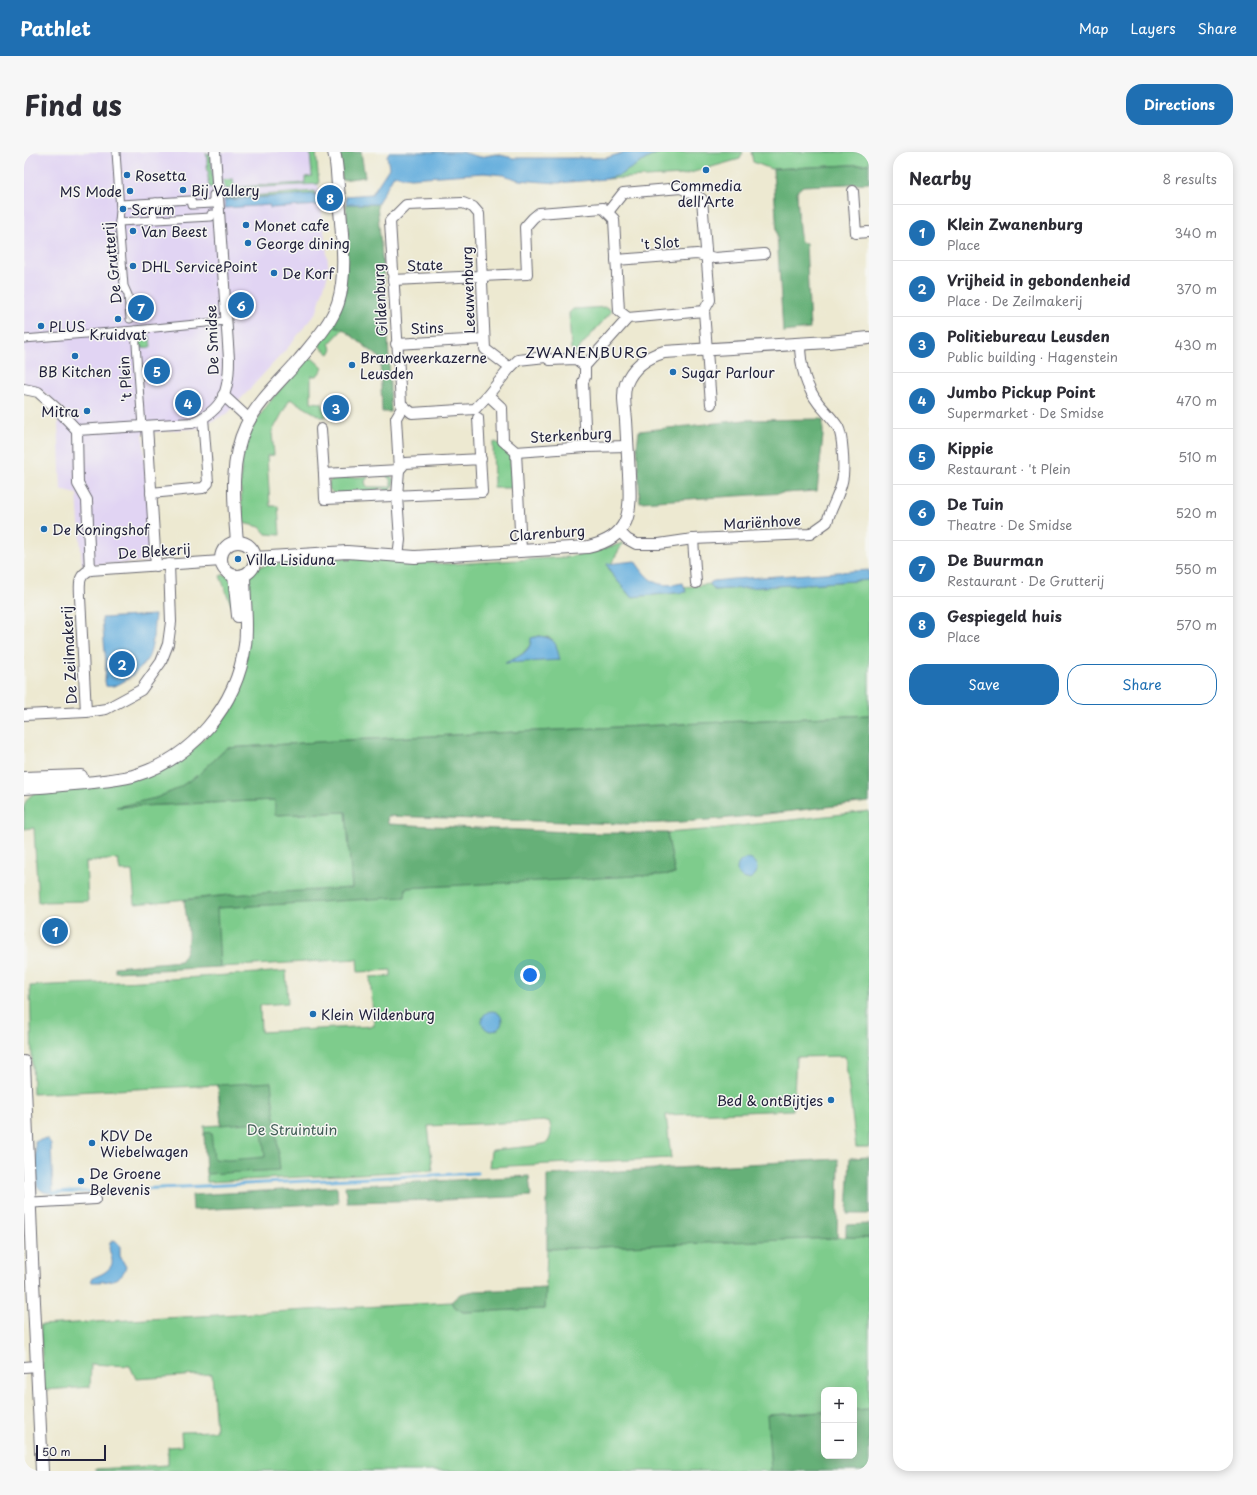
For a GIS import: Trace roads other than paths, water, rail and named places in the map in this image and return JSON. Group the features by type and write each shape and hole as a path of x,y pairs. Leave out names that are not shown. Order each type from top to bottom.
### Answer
{"street":[{"name":"De Grutterij","path":"116,152 124,286 128,295 130,319"},
{"name":"De Smidse","path":"77,430 192,423 203,418 214,410 223,395 229,380 229,352 215,152"},
{"path":"236,542 234,481 236,455 246,426 265,396 317,339 338,302 343,274 334,152"},
{"path":"628,318 619,311 614,219 608,212 623,193 681,188 702,199 710,300 704,311 711,404"},
{"path":"853,192 856,233 869,234"},
{"path":"192,205 213,204 213,194 218,194"},
{"path":"120,204 191,200 192,218"},
{"path":"153,220 156,202"},
{"name":"Gildenburg","path":"403,406 401,404 396,344 390,221 406,205 463,203 473,207 479,214"},
{"name":"State","path":"393,280 527,274 526,227 539,213 603,208 608,212"},
{"path":"119,222 211,217 211,214 219,214"},
{"name":"Leeuwenburg","path":"479,214 485,349 510,368"},
{"name":"'t Slot","path":"616,260 697,254 716,258 764,254"},
{"path":"586,447 583,382 585,377 585,366 628,318 704,311"},
{"path":"24,340 226,321"},
{"name":"'t Plein","path":"135,330 145,426"},
{"name":"Clarenburg","path":"255,558 347,552 415,557 588,547 601,544 619,531 626,522 630,510 628,446 624,398 626,384 631,373 641,362 651,356 664,352 869,338"},
{"name":"Stins","path":"396,344 484,339"},
{"name":"Mariënhove","path":"619,531 626,539 636,544 659,544 693,539 810,534 828,522 831,509 843,478 844,458 839,428 817,402 804,378 800,357 800,343"},
{"path":"398,556 400,540 397,496 399,470 396,418 403,406 412,413 475,409 518,360 546,357 550,360 576,359 585,366"},
{"path":"24,390 38,392 77,430 78,484 87,500 90,570"},
{"path":"223,395 250,420"},
{"path":"488,395 502,408 503,441 516,452 521,550"},
{"path":"151,492 203,488 208,483 203,418"},
{"path":"321,429 325,498 482,492 478,418"},
{"path":"145,426 156,566"},
{"name":"Sterkenburg","path":"516,452 586,447 628,446"},
{"path":"324,474 399,470 406,463 481,459"},
{"path":"693,539 696,583"},
{"path":"236,542 249,546 254,551 255,558 254,565 250,571 239,575 225,570 221,561 225,548 236,542"},
{"name":"De Blekerij","path":"90,570 221,561"},
{"name":"De Zeilmakerij","path":"24,715 86,712 106,709 141,690 161,662 168,644 171,622 169,564"},
{"name":"De Zeilmakerij","path":"86,712 80,580 83,573 90,570"},
{"path":"24,778 101,775 126,771 159,759 191,737 216,708 227,687 234,668 238,647 239,630 239,575"},
{"path":"24,788 113,780 133,776 167,762 193,743 211,724 224,706 233,688 240,668 246,639 239,575"},
{"path":"24,1062 27,1202 42,1471"},
{"path":"27,1202 96,1199"},
{"path":"24,1367 37,1366"}],"water":[{"path":"389,152 461,152 480,157 496,154 513,158 606,158 625,152 661,152 653,155 620,175 606,179 557,183 519,180 503,175 484,173 410,178 394,175 377,204 346,204 346,196 372,194 389,168 387,156"},
{"path":"315,194 316,197 320,197 321,205 270,208 270,205 225,208 224,200"},
{"path":"635,561 650,579 660,584 667,585 683,583 686,592 631,597 611,573 607,564"},
{"path":"869,570 869,580 714,590 710,584 714,581 733,579"},
{"path":"155,615 150,653 145,663 123,682 117,685 106,686 106,663 102,618"},
{"path":"539,636 549,638 555,643 560,660 505,663 526,651 531,643 531,638"},
{"path":"747,859 754,862 757,869 754,876 747,879 740,876 737,869 740,862"},
{"path":"492,1011 499,1014 502,1021 499,1028 492,1031 485,1028 482,1021 485,1014"},
{"path":"48,1139 51,1144 53,1193 44,1192 37,1186 35,1142"},
{"path":"115,1240 120,1245 120,1256 126,1267 124,1272 121,1276 112,1280 92,1282 91,1279 110,1268 112,1261 109,1246 111,1241"}],"waterway":[{"path":"53,1193 477,1173"}],"place":[{"name":"Commedia dell'Arte","path":"706,170"},
{"name":"Rosetta","path":"127,175"},
{"name":"Bij Vallery","path":"183,190"},
{"name":"MS Mode","path":"130,191"},
{"name":"Gespiegeld huis","path":"330,198"},
{"name":"Scrum","path":"123,209"},
{"name":"Monet cafe","path":"246,225"},
{"name":"Van Beest","path":"133,231"},
{"name":"George dining","path":"248,243"},
{"name":"DHL ServicePoint","path":"133,266"},
{"name":"De Korf","path":"274,273"},
{"name":"De Tuin","path":"241,305"},
{"name":"De Buurman","path":"141,308"},
{"name":"Kruidvat","path":"118,319"},
{"name":"PLUS","path":"41,326"},
{"name":"BB Kitchen","path":"75,356"},
{"name":"Brandweerkazerne Leusden","path":"352,365"},
{"name":"Kippie","path":"157,371"},
{"name":"Sugar Parlour","path":"673,372"},
{"name":"Jumbo Pickup Point","path":"188,403"},
{"name":"Politiebureau Leusden","path":"336,408"},
{"name":"Mitra","path":"87,411"},
{"name":"De Koningshof","path":"44,529"},
{"name":"Villa Lisiduna","path":"238,559"},
{"name":"Vrijheid in gebondenheid","path":"122,664"},
{"name":"Klein Zwanenburg","path":"55,931"},
{"name":"Klein Wildenburg","path":"313,1014"},
{"name":"Bed & ontBijtjes","path":"831,1100"},
{"name":"KDV De Wiebelwagen","path":"92,1143"},
{"name":"De Groene Belevenis","path":"81,1181"}],"district":[{"name":"ZWANENBURG","path":"587,351"}],"park label":[{"name":"De Struintuin","path":"292,1129"}]}
